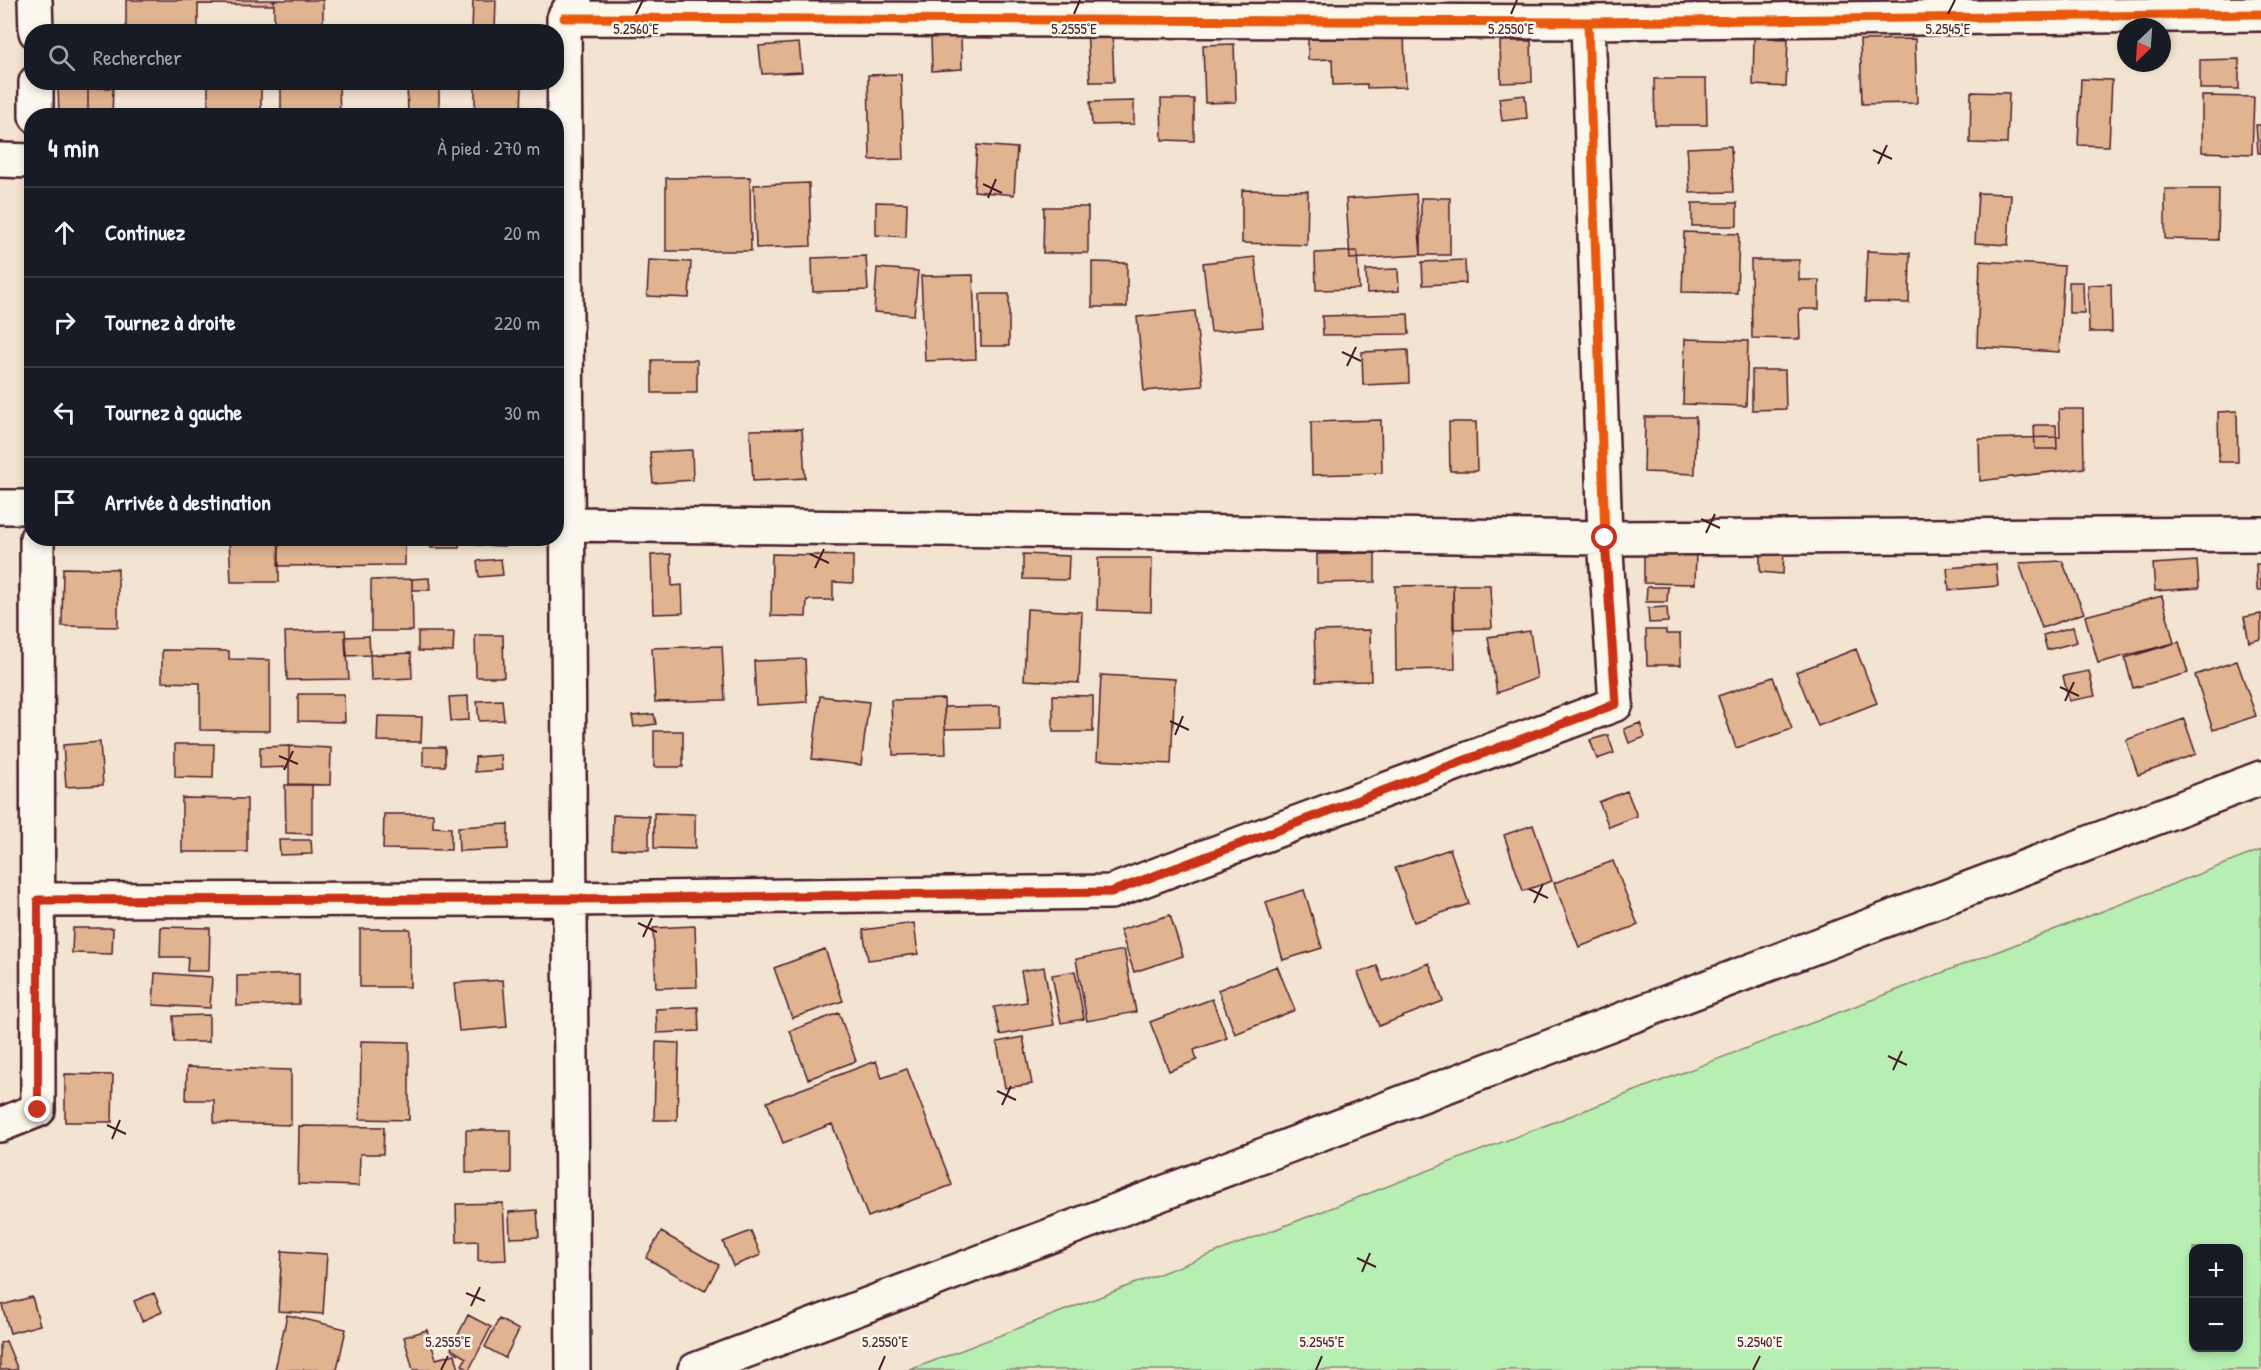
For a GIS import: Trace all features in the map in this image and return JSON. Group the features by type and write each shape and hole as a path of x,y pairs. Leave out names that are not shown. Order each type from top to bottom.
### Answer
{"street":[{"path":"36,0 36,24"},
{"path":"573,1370 568,524 570,9 1104,10 1588,22 2261,14"},
{"path":"38,900 570,899 1111,892 1616,704 1605,538 1588,22"},
{"path":"36,90 36,108"},
{"path":"0,160 24,161"},
{"path":"0,507 24,507"},
{"path":"568,524 1605,538 2261,534"},
{"path":"0,1125 38,1110 37,546"},
{"path":"695,1370 2261,778"}],"green space":[{"path":"2261,850 2261,1370 910,1370"}],"building":[{"path":"126,0 274,0 274,5 198,4 198,24 126,24"},
{"path":"274,0 323,0 323,24 274,24"},
{"path":"473,0 496,0 495,24 472,24"},
{"path":"1112,29 1114,82 1090,82 1087,30"},
{"path":"1404,35 1406,87 1367,88 1367,84 1333,85 1332,59 1308,60 1308,39"},
{"path":"961,36 962,69 932,71 931,37"},
{"path":"1754,38 1788,39 1786,87 1753,85"},
{"path":"1915,39 1917,103 1862,104 1860,40"},
{"path":"1500,41 1531,41 1532,82 1501,83"},
{"path":"799,43 802,72 762,74 759,46"},
{"path":"1234,44 1236,102 1205,103 1203,45"},
{"path":"2239,59 2239,89 2200,89 2200,60"},
{"path":"901,74 904,159 870,160 868,75"},
{"path":"1654,79 1706,79 1707,125 1655,125"},
{"path":"2081,79 2112,80 2109,146 2078,145"},
{"path":"58,90 88,90 88,108 59,108"},
{"path":"88,90 113,90 112,108 88,108"},
{"path":"208,90 261,90 261,108 208,108"},
{"path":"281,90 339,90 340,108 281,108"},
{"path":"407,90 439,90 439,108 408,108"},
{"path":"475,90 522,90 521,108 475,108"},
{"path":"1971,92 2009,93 2007,144 1970,143"},
{"path":"1525,95 1527,118 1502,121 1499,98"},
{"path":"2202,96 2254,97 2252,154 2202,152"},
{"path":"1161,99 1194,99 1194,141 1162,140"},
{"path":"1134,101 1134,124 1092,125 1090,102"},
{"path":"2256,125 2261,125 2261,153 2258,153"},
{"path":"977,145 1017,148 1014,195 974,191"},
{"path":"1731,146 1733,192 1690,193 1687,148"},
{"path":"750,177 751,251 666,251 666,178"},
{"path":"809,183 811,246 756,248 754,185"},
{"path":"2165,189 2219,189 2218,240 2165,239"},
{"path":"1242,190 1308,191 1307,245 1242,243"},
{"path":"1978,193 2011,194 2008,245 1975,243"},
{"path":"1416,194 1421,255 1350,259 1346,199"},
{"path":"1421,198 1450,198 1450,255 1421,255"},
{"path":"876,202 907,203 906,237 876,235"},
{"path":"1692,203 1737,203 1737,226 1692,226"},
{"path":"1044,207 1088,207 1088,253 1043,253"},
{"path":"1684,232 1739,234 1737,293 1682,292"},
{"path":"1357,251 1359,289 1316,290 1315,253"},
{"path":"1867,251 1910,253 1909,303 1865,302"},
{"path":"866,256 868,290 813,292 812,258"},
{"path":"1255,257 1263,327 1211,332 1203,263"},
{"path":"649,260 691,262 689,298 647,296"},
{"path":"1465,260 1466,283 1423,285 1422,262"},
{"path":"1751,260 1799,260 1799,280 1819,280 1819,309 1799,309 1800,339 1752,338"},
{"path":"1980,261 2064,266 2059,352 1977,347"},
{"path":"1092,262 1127,263 1127,307 1092,307"},
{"path":"877,268 918,271 914,315 874,312"},
{"path":"1398,269 1399,291 1367,293 1366,270"},
{"path":"973,275 976,359 925,361 921,276"},
{"path":"2069,282 2083,282 2084,313 2069,313"},
{"path":"2111,284 2112,332 2089,332 2088,285"},
{"path":"980,294 1009,294 1009,346 981,346"},
{"path":"1195,311 1203,386 1144,391 1137,317"},
{"path":"1408,314 1409,334 1323,335 1322,316"},
{"path":"1685,339 1748,341 1746,406 1683,404"},
{"path":"1408,350 1409,383 1363,385 1362,352"},
{"path":"652,360 697,360 697,393 652,393"},
{"path":"1752,370 1785,370 1786,409 1752,410"},
{"path":"2059,409 2083,409 2084,468 1980,481 1979,439 2060,437"},
{"path":"2237,411 2238,462 2219,462 2218,412"},
{"path":"1645,417 1696,417 1695,474 1644,472"},
{"path":"1381,420 1382,473 1312,475 1311,422"},
{"path":"1449,422 1476,422 1477,471 1450,471"},
{"path":"2034,425 2056,425 2057,449 2035,449"},
{"path":"802,429 805,478 753,481 750,430"},
{"path":"692,450 693,480 653,483 650,452"},
{"path":"229,546 279,546 279,582 231,582"},
{"path":"279,546 405,546 405,565 278,566"},
{"path":"431,546 459,546 459,548 431,548"},
{"path":"1760,549 1784,550 1783,574 1760,572"},
{"path":"1644,551 1696,553 1695,584 1644,583"},
{"path":"1375,553 1375,582 1317,583 1317,554"},
{"path":"671,554 672,586 682,585 683,613 653,614 651,555"},
{"path":"772,554 853,556 853,583 833,582 833,600 807,600 806,617 771,616"},
{"path":"1023,554 1069,556 1068,580 1023,579"},
{"path":"1098,558 1152,558 1151,612 1097,610"},
{"path":"501,559 503,575 479,577 477,561"},
{"path":"2062,561 2084,613 2042,628 2019,563"},
{"path":"2197,561 2199,588 2155,591 2153,564"},
{"path":"1996,564 1998,586 1949,590 1947,568"},
{"path":"2256,564 2261,564 2261,590 2257,590"},
{"path":"63,568 118,569 118,627 62,626"},
{"path":"429,578 430,590 412,590 412,579"},
{"path":"412,579 413,631 371,631 371,580"},
{"path":"1453,585 1455,669 1396,670 1395,586"},
{"path":"1453,585 1490,585 1492,628 1453,629"},
{"path":"1647,587 1668,587 1667,602 1646,602"},
{"path":"2162,596 2174,643 2098,663 2085,616"},
{"path":"1667,607 1668,622 1649,623 1648,608"},
{"path":"1027,609 1082,612 1079,683 1024,680"},
{"path":"2261,614 2261,639 2249,642 2244,617"},
{"path":"2073,627 2077,642 2047,650 2043,635"},
{"path":"345,630 349,679 287,680 285,632"},
{"path":"1370,630 1371,681 1316,682 1314,631"},
{"path":"1646,630 1666,630 1666,634 1680,634 1681,665 1647,665"},
{"path":"1530,631 1537,678 1497,693 1488,637"},
{"path":"418,632 454,632 453,652 418,651"},
{"path":"475,635 503,635 504,677 476,677"},
{"path":"369,636 370,655 346,656 345,637"},
{"path":"2179,642 2188,673 2133,688 2125,658"},
{"path":"722,646 725,700 655,702 652,648"},
{"path":"1856,649 1877,703 1818,726 1796,672"},
{"path":"162,650 229,651 229,659 270,660 270,731 200,730 200,683 162,682"},
{"path":"411,653 412,678 371,680 370,655"},
{"path":"805,659 807,702 756,705 754,661"},
{"path":"2237,661 2256,716 2213,730 2195,675"},
{"path":"2089,671 2095,696 2069,701 2063,676"},
{"path":"1101,675 1175,679 1171,764 1097,760"},
{"path":"1773,677 1792,729 1736,748 1718,696"},
{"path":"298,694 344,694 345,722 298,721"},
{"path":"1053,695 1093,696 1093,732 1053,732"},
{"path":"468,696 469,720 451,721 449,697"},
{"path":"820,696 869,702 861,765 812,759"},
{"path":"944,699 946,754 893,755 891,700"},
{"path":"502,700 504,720 479,721 477,701"},
{"path":"1000,706 1000,728 945,729 944,707"},
{"path":"654,714 656,724 634,727 632,716"},
{"path":"378,716 422,717 421,742 377,741"},
{"path":"2184,719 2196,754 2138,775 2126,740"},
{"path":"1640,723 1645,737 1629,743 1624,729"},
{"path":"654,731 683,731 683,767 654,767"},
{"path":"1608,735 1614,753 1597,759 1590,740"},
{"path":"100,742 103,785 66,787 63,745"},
{"path":"175,744 214,744 213,778 175,777"},
{"path":"289,746 331,748 330,785 289,784"},
{"path":"289,746 289,767 260,768 260,747"},
{"path":"423,747 445,747 445,766 423,766"},
{"path":"501,755 502,770 475,772 475,757"},
{"path":"285,785 312,785 312,834 286,833"},
{"path":"1627,791 1637,816 1609,827 1599,802"},
{"path":"182,798 247,799 247,852 182,852"},
{"path":"654,813 695,814 695,849 654,848"},
{"path":"384,814 433,814 433,827 451,828 451,850 383,849"},
{"path":"613,815 649,816 649,850 612,849"},
{"path":"508,824 508,849 459,851 458,827"},
{"path":"1533,825 1552,881 1523,891 1504,835"},
{"path":"279,840 311,840 312,854 280,855"},
{"path":"1450,849 1469,904 1414,922 1395,868"},
{"path":"1613,861 1638,925 1579,947 1554,883"},
{"path":"1304,890 1322,948 1283,960 1266,902"},
{"path":"1170,915 1183,956 1134,972 1120,930"},
{"path":"914,923 918,954 868,960 863,930"},
{"path":"695,926 697,987 656,988 653,928"},
{"path":"161,927 210,928 209,971 187,971 188,957 160,957"},
{"path":"73,928 113,928 112,954 72,953"},
{"path":"360,929 410,929 410,987 360,987"},
{"path":"825,949 843,1001 792,1018 774,968"},
{"path":"1124,950 1136,1012 1087,1021 1076,959"},
{"path":"1429,963 1443,1001 1379,1026 1358,973 1377,966 1383,981"},
{"path":"1277,966 1295,1010 1235,1034 1218,990"},
{"path":"1044,967 1054,1025 1000,1035 994,1007 1027,1002 1021,971"},
{"path":"1075,971 1084,1019 1061,1023 1052,975"},
{"path":"155,973 212,977 210,1008 153,1005"},
{"path":"299,974 299,1004 237,1006 237,976"},
{"path":"503,980 507,1027 459,1031 454,983"},
{"path":"1212,999 1227,1038 1194,1050 1197,1060 1169,1071 1150,1022"},
{"path":"698,1007 699,1031 657,1033 656,1009"},
{"path":"839,1013 856,1061 808,1079 790,1031"},
{"path":"209,1015 209,1042 174,1042 173,1016"},
{"path":"1023,1037 1032,1084 1005,1088 997,1042"},
{"path":"361,1041 409,1042 409,1120 360,1119"},
{"path":"656,1042 679,1043 677,1120 654,1120"},
{"path":"876,1061 882,1078 907,1069 952,1185 868,1217 832,1124 783,1143 767,1102"},
{"path":"187,1067 291,1070 291,1125 214,1123 214,1100 186,1100"},
{"path":"65,1074 113,1075 112,1122 65,1122"},
{"path":"299,1126 384,1127 383,1154 360,1154 359,1186 298,1184"},
{"path":"466,1130 511,1130 511,1173 466,1173"},
{"path":"503,1203 506,1260 478,1261 478,1241 457,1242 456,1204"},
{"path":"537,1210 539,1237 510,1238 509,1212"},
{"path":"751,1231 761,1255 733,1266 723,1242"},
{"path":"661,1232 719,1265 705,1291 646,1258"},
{"path":"282,1251 327,1254 323,1314 278,1311"},
{"path":"154,1293 162,1312 142,1321 134,1301"},
{"path":"32,1297 40,1325 10,1333 2,1305"},
{"path":"287,1315 346,1329 337,1370 275,1370"},
{"path":"468,1315 491,1327 469,1370 462,1365 466,1358 451,1349"},
{"path":"499,1319 519,1330 505,1358 485,1347"},
{"path":"427,1330 436,1359 455,1354 459,1370 413,1370 404,1337"},
{"path":"6,1341 18,1370 0,1370 0,1343"}],"cycle path":[{"path":"564,18 1588,22 2261,14"},
{"path":"38,900 570,899 1111,892 1616,704 1605,538 1588,22"}],"route":[{"path":"38,1110 38,900 570,899 1111,892 1616,704 1605,538"}]}
